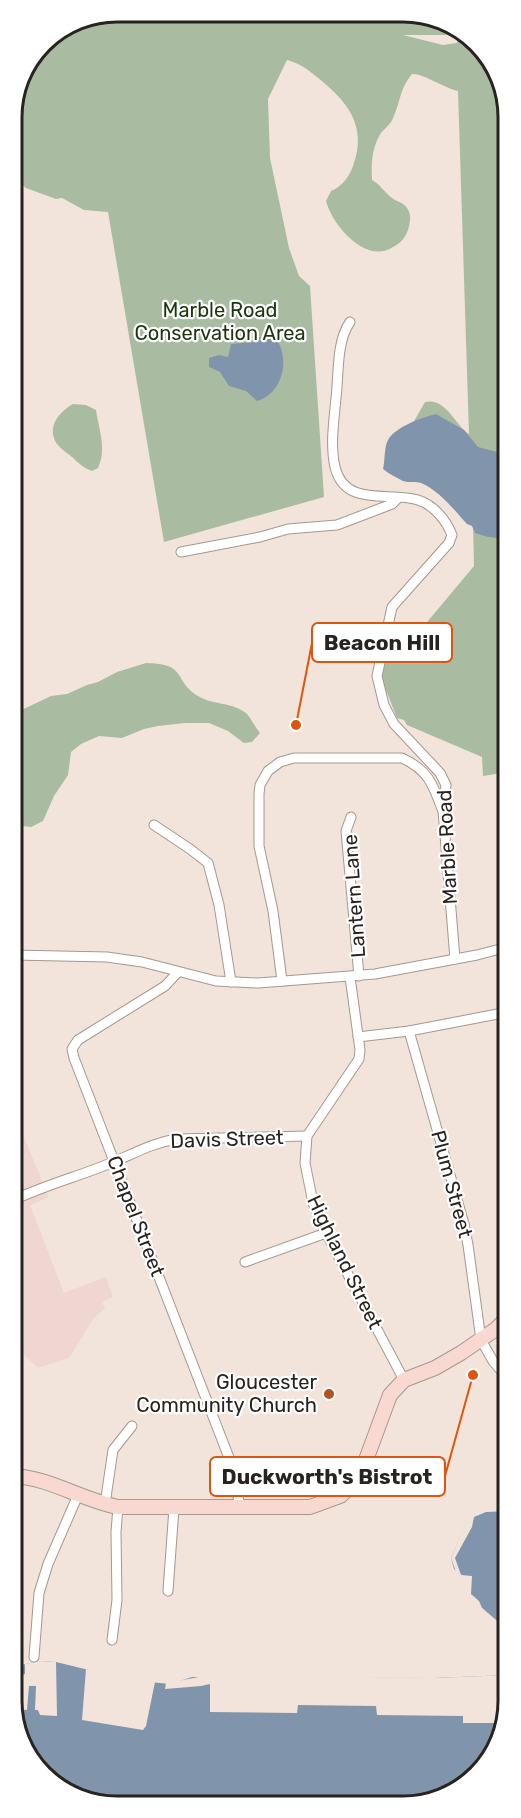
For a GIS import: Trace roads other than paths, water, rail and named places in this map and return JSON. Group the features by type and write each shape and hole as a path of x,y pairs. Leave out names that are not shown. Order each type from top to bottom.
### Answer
{"main road":[{"path":"22,1477 112,1506 310,1507 340,1496 353,1484 363,1468 390,1395 404,1380 435,1368 481,1340 498,1325"}],"street":[{"name":"Marble Road","path":"350,322 345,328 341,343 333,444 335,467 342,482 358,494 416,500 432,508 448,525 452,535 449,543 392,607 377,676 384,705 394,724 440,773 446,785 443,811 455,959"},
{"path":"181,552 260,537 288,529 337,525 392,504 398,498"},
{"path":"282,981 273,911 259,846 260,785 268,771 280,762 294,758 402,758 429,776 443,811"},
{"name":"Lantern Lane","path":"351,817 346,831 355,976"},
{"path":"154,825 208,863 219,905 231,982"},
{"path":"22,955 107,957 142,962 216,981 231,982 355,976 498,949"},
{"name":"Chapel Street","path":"178,972 165,986 78,1040 72,1049 233,1468 240,1508"},
{"path":"307,1136 359,1059 355,976"},
{"path":"358,1036 409,1031 498,1014"},
{"name":"Plum Street","path":"409,1031 464,1224 481,1340"},
{"name":"Davis Street","path":"22,1196 115,1162 158,1142 176,1139 307,1136"},
{"name":"Highland Street","path":"307,1136 305,1163 313,1203 326,1233 404,1380"},
{"path":"245,1262 326,1233"},
{"path":"481,1340 498,1367"},
{"path":"112,1640 117,1600 116,1532 112,1506 113,1450 132,1426"},
{"path":"34,1657 39,1593 48,1564 78,1495"},
{"path":"168,1591 174,1508"}],"water":[{"path":"268,331 281,348 283,369 274,389 257,401 246,391 229,386 220,372 209,367 209,358 219,355 228,357 231,344 254,342"},
{"path":"436,414 464,430 478,447 499,452 499,538 475,533 472,526 467,524 446,501 428,486 403,481 383,469 386,446 392,435 410,423"},
{"path":"498,1506 498,1624 469,1595 468,1580 454,1569 451,1558 470,1515"},
{"path":"39,1661 56,1662 130,1680 170,1684 192,1677 434,1678 498,1675 497,1719 482,1753 466,1772 451,1783 434,1790 403,1796 118,1796 99,1794 70,1783 50,1768 30,1737 24,1719 22,1700 22,1665"}],"place":[{"name":"Beacon Hill","path":"296,725"},
{"name":"Duckworth's Bistrot","path":"473,1375"},
{"name":"Gloucester Community Church","path":"329,1394"}],"park label":[{"name":"Marble Road Conservation Area","path":"220,322"}]}
